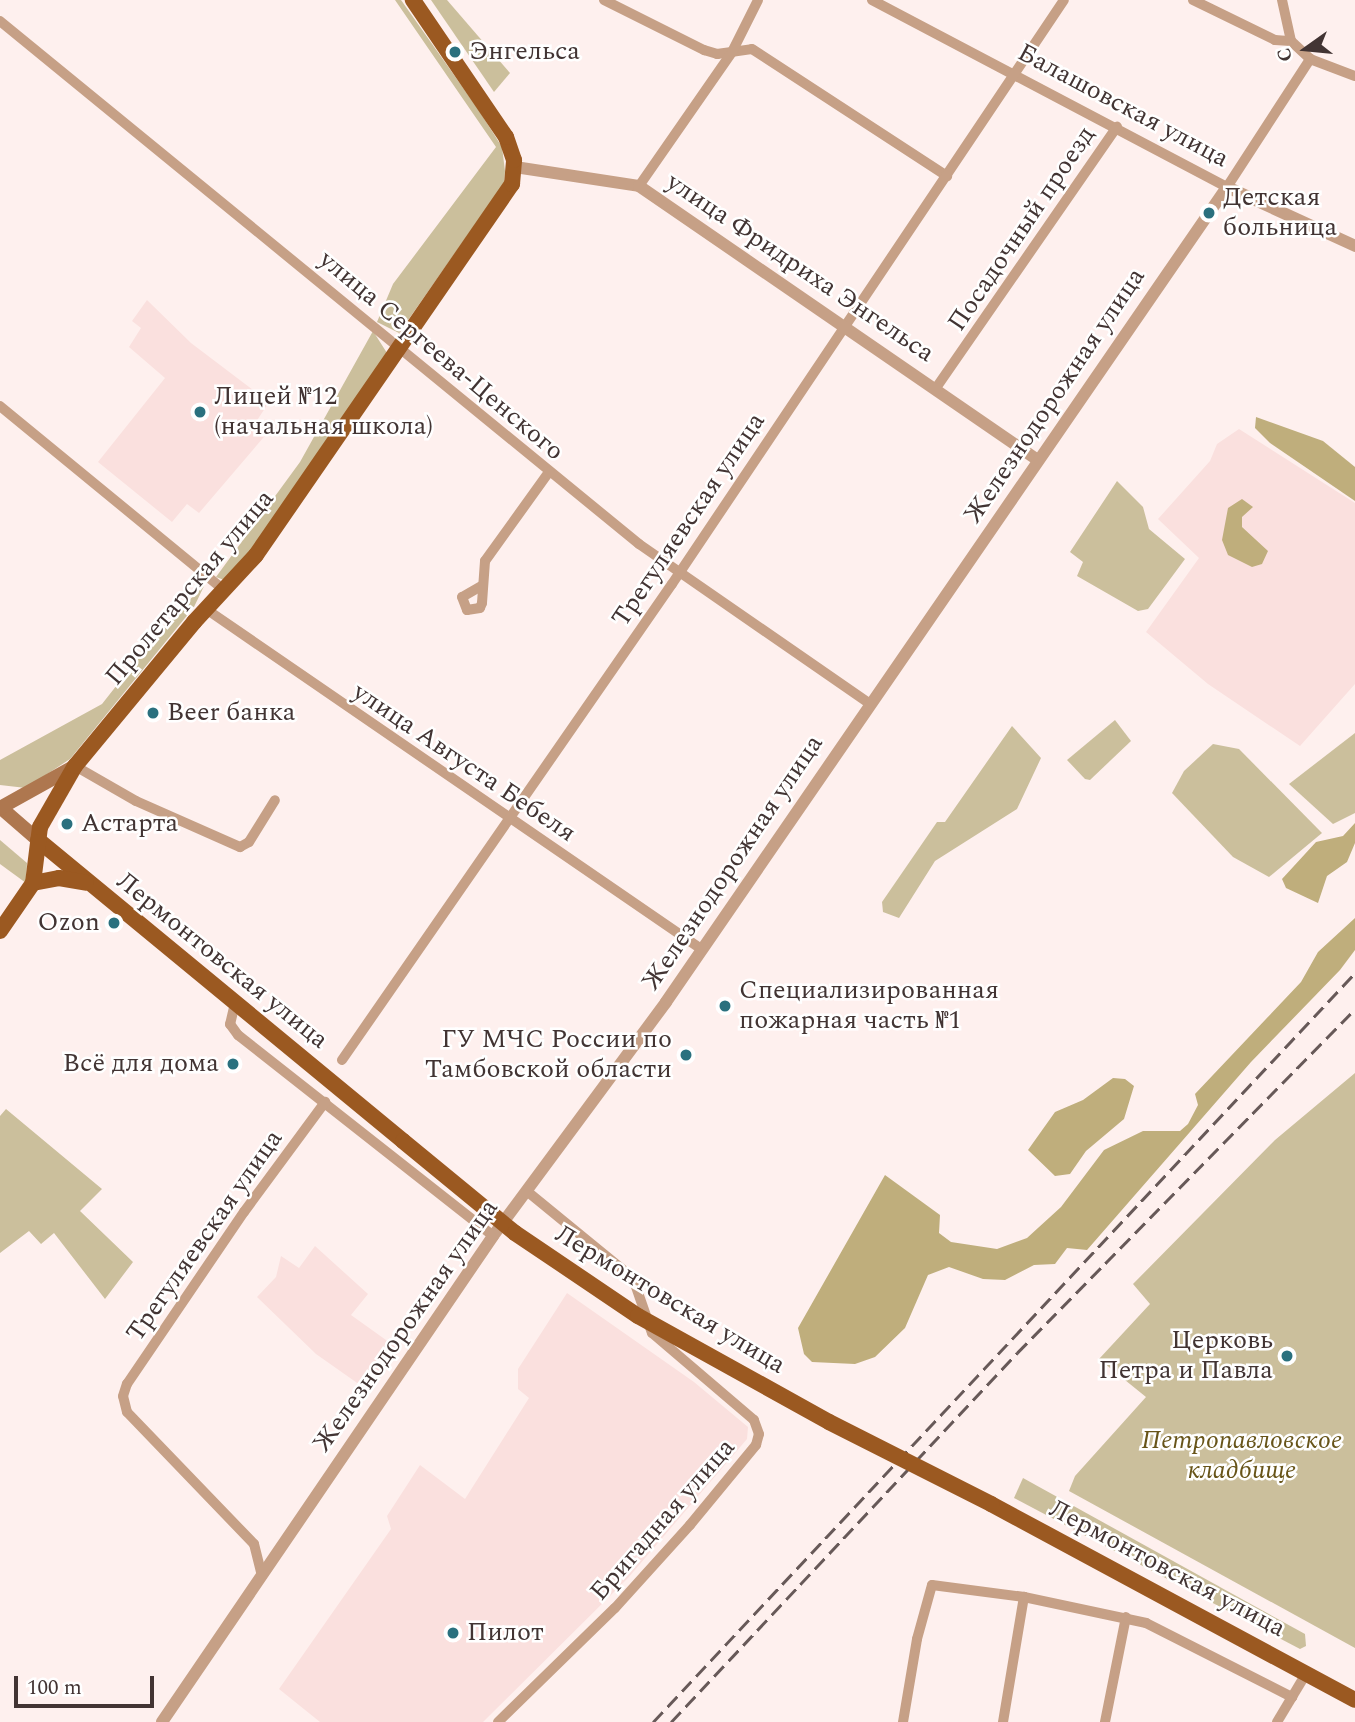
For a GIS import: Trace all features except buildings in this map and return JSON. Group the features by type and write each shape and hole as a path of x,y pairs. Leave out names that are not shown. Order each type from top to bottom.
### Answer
{"main road":[{"path":"413,0 500,126 515,167"},
{"name":"Пролетарская улица","path":"0,931 33,883 38,840 46,813 75,766 206,609 256,555 488,224 512,184 515,167"},
{"path":"0,807 75,766"},
{"name":"Лермонтовская улица","path":"0,807 516,1233 638,1317 806,1410 991,1504 1355,1700"},
{"path":"33,883 66,878 92,885"}],"street":[{"path":"604,0 704,50 732,52 752,49 947,176"},
{"path":"639,186 732,52 758,0"},
{"name":"Балашовская улица","path":"872,0 1017,74 1227,187 1355,246"},
{"name":"Трегуляевская улица","path":"342,1060 680,572 1017,74 1064,0"},
{"path":"1193,0 1275,40 1290,41"},
{"path":"1282,0 1290,41 1310,59 1355,76"},
{"name":"улица Сергеева-Ценского","path":"0,21 549,472 680,572 870,704"},
{"name":"Железнодорожная улица","path":"162,1722 493,1236 528,1193 701,949 1227,187 1310,59"},
{"name":"Посадочный проезд","path":"936,388 1116,127"},
{"name":"улица Фридриха Энгельса","path":"515,167 639,186 1038,460"},
{"path":"0,406 225,590"},
{"path":"483,586 485,561 549,472"},
{"name":"улица Августа Бебеля","path":"206,609 701,949"},
{"path":"75,766 136,801 240,846 249,842 275,800"},
{"path":"235,1003 230,1024 238,1035 493,1236"},
{"name":"Трегуляевская улица","path":"254,1544 127,1412 123,1396 127,1384 236,1224 325,1102"},
{"name":"Бригадная улица","path":"498,1722 615,1608 756,1445 759,1434 754,1420 652,1333 633,1278 528,1193"},
{"path":"254,1544 268,1549 285,1543"},
{"path":"254,1544 262,1576"},
{"path":"903,1722 928,1588 937,1585 1024,1597 1146,1623 1292,1697"},
{"path":"1003,1722 1024,1597"},
{"path":"1105,1722 1126,1617"},
{"path":"1277,1722 1307,1672"}],"shaded area":[{"name":"Лицей №12 (начальная школа)","path":"147,300 191,343 269,402 256,422 269,431 199,513 187,504 172,522 98,462 165,378 129,347 141,328 132,321"},
{"path":"1256,417 1323,441 1355,467 1355,501 1270,443 1255,428"},
{"path":"1239,429 1355,503 1355,684 1300,746 1208,684 1146,632 1199,558 1158,519 1210,461 1217,444"},
{"path":"1242,499 1253,507 1242,517 1242,527 1268,551 1262,564 1252,567 1228,555 1222,540 1228,508"},
{"path":"1355,823 1355,843 1347,862 1327,876 1318,903 1286,888 1282,879 1316,842 1343,836"},
{"path":"1355,918 1355,950 1340,970 1251,1062 1087,1250 1067,1248 1055,1264 1034,1265 1005,1280 983,1279 949,1267 928,1275 905,1328 875,1357 855,1364 812,1362 804,1354 798,1328 885,1175 940,1215 939,1233 951,1242 997,1249 1027,1238 1061,1207 1104,1150 1143,1131 1180,1131 1188,1124 1198,1105 1195,1094 1301,982 1318,952"},
{"path":"1113,1078 1125,1079 1134,1086 1124,1119 1086,1151 1070,1174 1055,1176 1028,1150 1055,1112 1083,1100"},
{"path":"315,1246 368,1294 351,1315 400,1350 370,1392 316,1354 257,1297 276,1277 281,1256 299,1268"},
{"path":"567,1293 694,1382 748,1427 747,1439 628,1578 483,1722 320,1722 279,1689 391,1529 387,1516 420,1465 465,1499 529,1398 518,1389 518,1369"}],"green space":[{"path":"395,0 401,0 478,109 502,147 505,171 504,183 399,333 377,322 393,284 496,147"},
{"path":"431,0 447,0 510,73 494,92"},
{"path":"373,331 387,353 246,560 224,580 216,577 300,462"},
{"path":"1117,481 1143,507 1149,529 1185,559 1148,609 1138,611 1077,576 1083,562 1070,552"},
{"path":"205,584 194,607 70,759 26,788 0,785 0,760 102,704 161,629"},
{"path":"1115,720 1131,741 1090,780 1085,779 1067,760"},
{"path":"1012,726 1041,758 1017,809 935,861 899,918 883,912 882,902 937,822 945,822"},
{"path":"1355,733 1355,813 1333,824 1289,784"},
{"path":"1213,744 1239,749 1322,833 1269,877 1233,857 1172,793 1184,771"},
{"path":"0,840 27,863 26,883 0,864"},
{"name":"Петропавловское кладбище","path":"1355,1073 1355,1648 1069,1491 1075,1476 1146,1397 1099,1359 1150,1304 1133,1284 1275,1140"},
{"path":"6,1109 102,1189 80,1211 133,1262 105,1299 54,1233 41,1244 29,1231 0,1253 0,1116"},
{"path":"1023,1478 1305,1634 1306,1646 1300,1649 1014,1498"}],"railway":[{"path":"653,1722 1355,973"},
{"path":"671,1722 1017,1353 1355,1009"}],"place":[{"name":"Энгельса","path":"455,52"},
{"name":"Детская больница","path":"1209,213"},
{"name":"Лицей №12 (начальная школа)","path":"200,412"},
{"name":"Beer банка","path":"153,713"},
{"name":"Астарта","path":"67,824"},
{"name":"Ozon","path":"114,923"},
{"name":"Специализированная пожарная часть №1","path":"725,1006"},
{"name":"ГУ МЧС России по Тамбовской области","path":"686,1055"},
{"name":"Всё для дома","path":"233,1064"},
{"name":"Церковь Петра и Павла","path":"1287,1356"},
{"name":"Пилот","path":"453,1633"}]}
